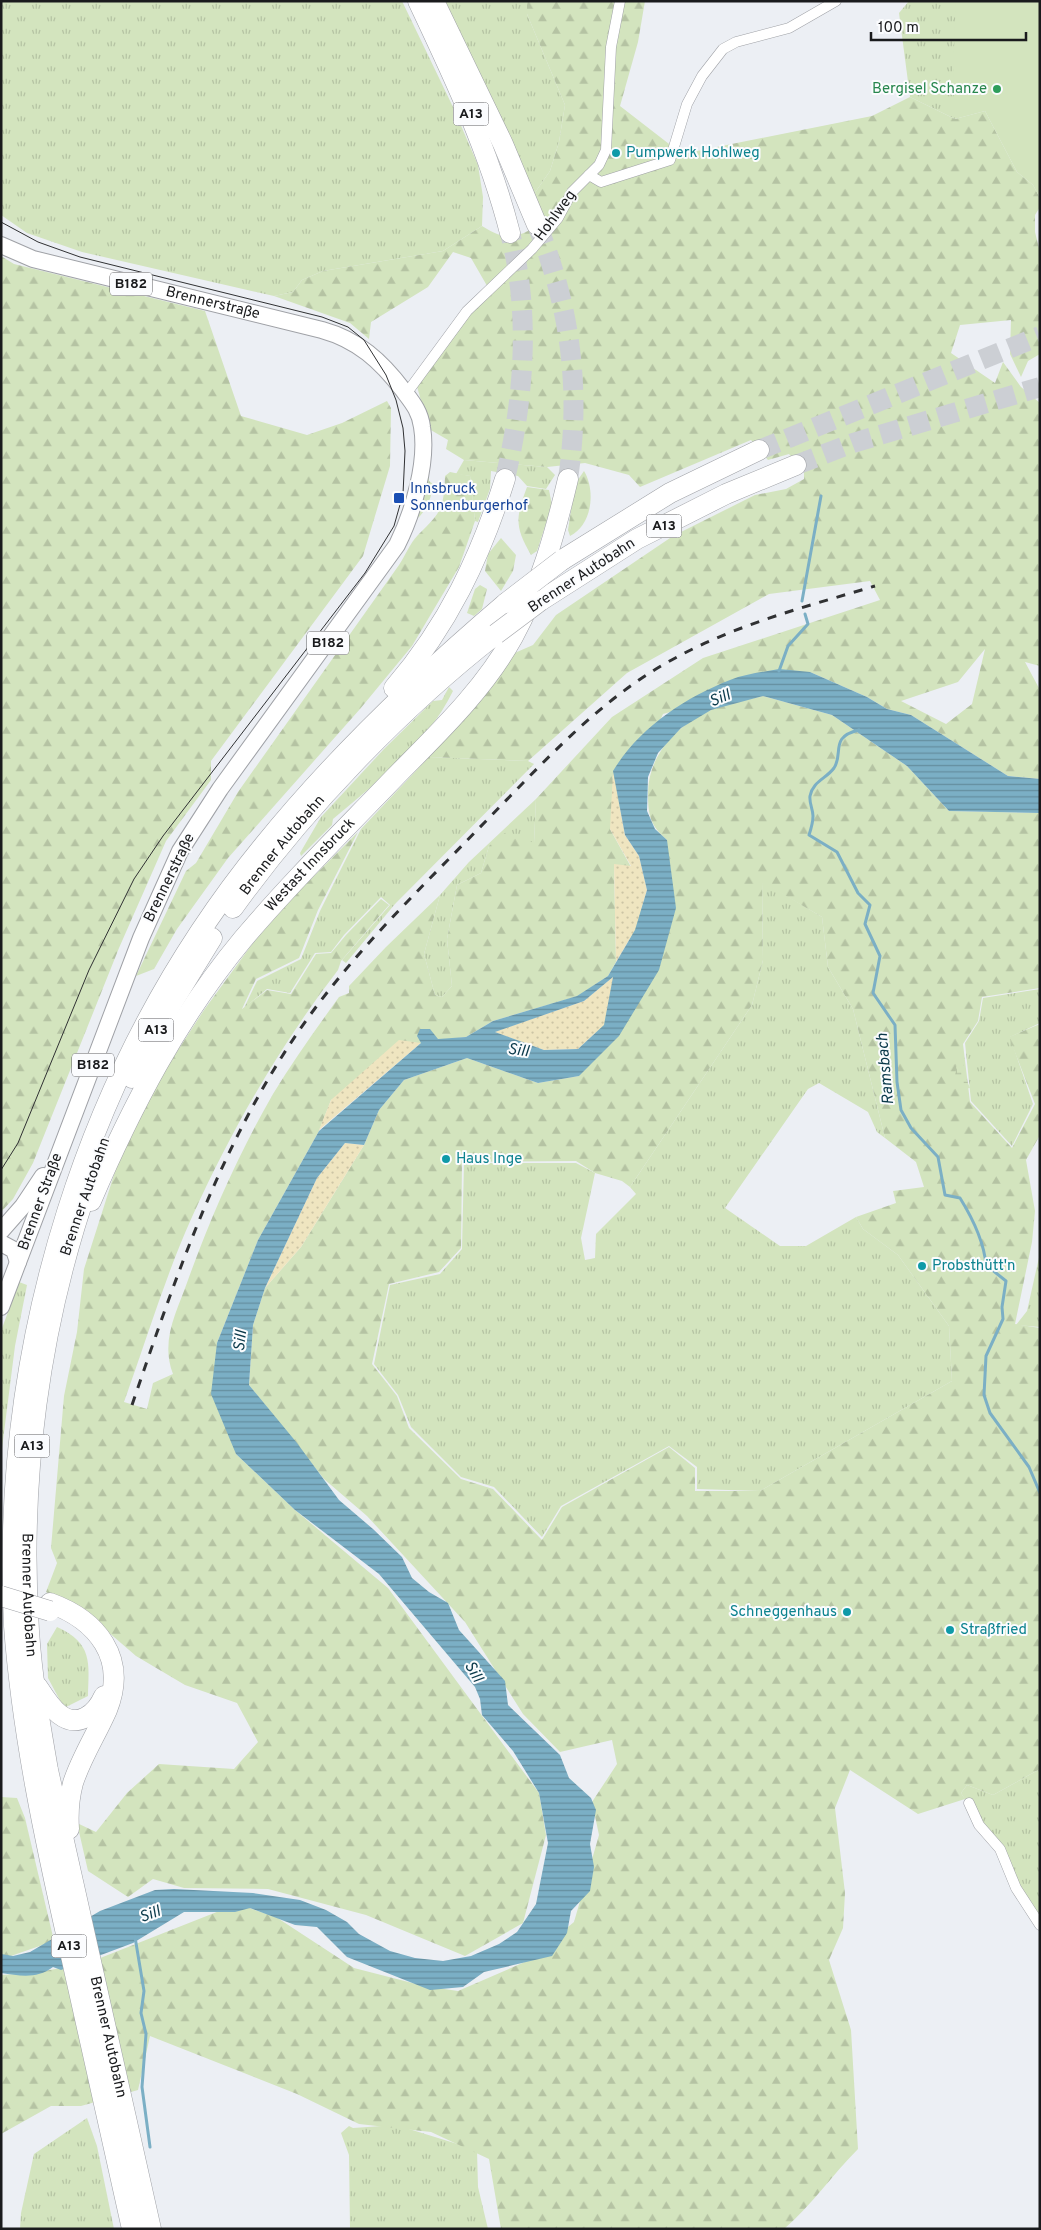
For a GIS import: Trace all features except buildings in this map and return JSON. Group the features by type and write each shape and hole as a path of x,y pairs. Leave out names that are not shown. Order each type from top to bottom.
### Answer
{"highway":[{"name":"A13","path":"418,1 470,113 494,175 510,233"},
{"name":"A13","path":"434,1 503,144 537,225"},
{"name":"Brenner Autobahn","path":"132,2229 109,2082 71,1876 28,1684 12,1584 15,1472 20,1408 37,1311 48,1265 80,1166 112,1089 157,999 177,965 239,876 310,792 398,699 441,658 506,603 562,560 670,493 759,450"},
{"name":"Brenner Autobahn","path":"28,1684 29,1482 37,1397 45,1347 64,1265 98,1156 126,1089 166,1013 211,940 247,889 348,771 386,731 436,684 496,634 540,601 637,539 726,494 796,465"},
{"name":"A13","path":"310,792 407,673 443,620 476,561 494,514 504,479"},
{"name":"Westast Innsbruck","path":"64,1265 125,1125 152,1073 209,984 242,940 315,858 446,725 479,686 512,638 532,598 549,552 568,479"},
{"path":"1,1515 15,1472"},
{"path":"1,1588 50,1607 76,1623 94,1641 105,1666 105,1691 100,1705 93,1714 81,1719 72,1719 57,1713 28,1684 1,1636"},
{"path":"1,1596 77,1615 94,1629 106,1645 113,1668 110,1699 75,1777 55,1805"},
{"name":"Brenner Autobahn","path":"55,1805 109,2082 151,2229"}],"main road":[{"name":"Brennerstraße","path":"1,245 33,259 339,335 357,344 411,388 420,469 410,516 387,562 249,751 168,894 123,988 62,1142"},
{"name":"Brenner Straße","path":"1,1231 33,1192 62,1142"},
{"name":"Brenner Straße","path":"1,1308 62,1142"},
{"path":"1,1243 14,1250 18,1262"}],"street":[{"name":"Hohlweg","path":"411,388 467,311 532,249 558,218 572,192 599,165 606,150 611,47 620,1"},
{"path":"589,175 601,182 670,160 684,113 692,95 723,49 736,42 789,28 836,1"},
{"path":"969,1802 979,1825 1000,1849 1016,1888 1040,1925"}],"green space":[{"path":"1,1 402,1 453,107 478,165 483,197 482,226 443,251 323,271 302,280 293,292 274,296 82,252 27,233 1,215"},
{"path":"445,1 527,1 527,14 565,105 559,142 550,171 534,194"},
{"path":"527,1 645,1 638,42 620,106 682,154 872,116 910,97 955,119 985,111 1017,172 1033,185 1040,198 1040,207 1035,215 1035,232 1040,252 1040,354 1028,361 1021,377 1010,354 1011,320 960,325 951,353 995,383 1003,362 1021,387 1040,403 1040,666 1025,662 1040,690 1040,779 1008,776 911,715 887,709 867,697 810,672 663,714 610,829 631,867 614,865 616,962 608,976 578,996 493,1021 466,1037 421,1043 331,1100 319,1131 258,1240 217,1343 236,1454 295,1510 388,1588 539,1793 546,1835 523,1923 465,1956 366,1915 268,1889 184,1888 153,1879 128,1897 88,1871 77,1823 96,1832 127,1793 159,1764 234,1769 258,1742 237,1703 185,1685 136,1656 92,1618 46,1592 57,1563 51,1548 64,1396 77,1332 84,1269 120,1156 152,1090 204,1010 253,943 295,895 358,832 318,910 299,958 256,979 242,1009 267,990 291,994 316,954 331,953 381,899 389,905 341,961 338,970 276,1059 240,1120 207,1184 173,1263 124,1402 147,1409 153,1383 173,1374 169,1362 168,1349 175,1315 226,1185 273,1094 339,997 349,993 349,986 440,895 424,954 435,995 442,997 452,986 447,939 457,885 481,873 489,846 506,832 534,843 536,799 612,717 703,658 880,600 870,581 769,594 627,673 528,761 429,757 510,655 533,645 556,615 673,536 755,495 786,489 804,479 804,472 789,454 768,460 751,440 640,487 629,475 585,463 547,467 464,460 446,449 448,440 429,429 416,383 468,313 490,291 471,258 453,252 428,287 371,322 369,339 350,323 274,296 293,292 302,280 323,271 443,251 482,226 499,235 513,236 543,223 534,194 550,171 559,142 565,105 527,14","holes":["985,649 972,704 946,724 901,701 958,682"]},
{"path":"909,1 969,1 955,119 910,97 899,13"},
{"name":"Bergisel Schanze","path":"956,1 1040,1 1040,198 1033,185 1017,172 985,111 955,119 953,75"},
{"path":"1,256 14,264 205,311 241,416 307,435 342,423 387,401 391,408 390,466 363,556 211,761 211,780 166,841 119,948 33,1163 13,1199 1,1212"},
{"path":"430,445 432,452 429,455 429,481 433,484 430,498 418,518"},
{"path":"464,460 547,467 555,475 546,489 527,486 518,476 491,471 490,489 478,522 475,521 470,476 456,474"},
{"path":"584,471 590,488 590,507 583,524 570,536 568,530 575,484"},
{"path":"450,472 470,476 475,521 459,567 412,646 360,709 228,858 177,929 154,969 136,976 186,871 196,863 238,792 399,565 412,542 436,516 442,504 445,476"},
{"path":"527,487 549,490 552,505 537,551 531,555 525,545 518,521"},
{"path":"501,538 516,555 513,571 501,591 485,571 488,554"},
{"path":"480,585 487,589 482,609 474,616 467,613 475,589"},
{"path":"449,687 453,691 430,728 416,745 384,776 333,819 332,825 301,856 300,853 321,817 384,749 433,701 442,700"},
{"path":"763,696 832,715 907,766 949,811 1040,813 1040,988 982,997 978,1021 963,1044 970,1102 1012,1148 1035,1104 1009,1037 1040,1024 1040,1135 1026,1160 1035,1211 1032,1242 1015,1324 1040,1328 1040,1769 993,1795 967,1785 961,1793 965,1799 918,1814 850,1770 835,1808 845,1893 843,1928 829,1960 851,2030 858,2149 804,2210 784,2229 501,2229 489,2159 431,2132 359,2124 297,2094 150,2036 138,2090 81,2106 51,2106 1,2134 1,1975 32,1973 85,1964 237,1904 276,1917 354,1968 424,1986 458,1991 527,1961 574,1922 599,1835 592,1802 617,1764 612,1740 560,1752 523,1714 465,1622 367,1516 324,1479 249,1385 253,1325 265,1288 301,1247 364,1145 379,1110 404,1080 467,1058 538,1083 579,1076 667,840 657,829 650,814 648,793 649,779 653,766 659,754 676,733 699,716 717,708","holes":["762,882 822,917 828,967 853,1009 885,1138 916,1162 924,1187 893,1191 896,1203 856,1217 863,1229 898,1255 949,1326 952,1381 760,1491 695,1491 695,1468 669,1447 562,1507 542,1540 493,1489 461,1479 409,1428 397,1396 372,1364 389,1284 439,1272 461,1248 462,1162 576,1161 595,1173 622,1181 630,1187 752,1005 763,960"]},
{"path":"429,757 528,761 534,764 395,904 346,963 342,960 390,905 381,897 344,935 331,952 315,953 290,993 267,989 244,1008 257,981 301,959 320,911 361,829"},
{"path":"536,799 534,843 489,846 481,873 457,885 447,939 452,986 442,997 435,995 424,954 440,895 469,862"},
{"path":"762,881 822,917 828,967 853,1009 885,1138 877,1132 868,1112 819,1083 808,1089 725,1208 780,1246 806,1246 856,1217 863,1229 898,1255 949,1326 952,1381 760,1491 697,1489 697,1467 669,1446 561,1506 542,1537 494,1487 461,1477 411,1427 398,1395 374,1364 390,1285 440,1274 462,1249 464,1163 576,1163 595,1173 581,1238 585,1260 595,1258 596,1234 636,1194 630,1187 752,1005 763,960"},
{"path":"1040,989 1040,1023 1010,1037 1033,1104 1012,1146 971,1101 965,1043 979,1021 983,998"},
{"path":"960,1061 964,1065 964,1074 970,1088 963,1089 955,1076 957,1062"},
{"path":"1040,1253 1040,1327 1016,1325 1027,1311"},
{"path":"19,1282 27,1285 15,1346 1,1456 1,1331"},
{"path":"57,1627 69,1633 83,1647 89,1674 88,1696 64,1708 48,1678 47,1644"},
{"path":"1040,1769 1040,1922 961,1793 967,1785 993,1795"},
{"path":"1,1797 17,1798 25,1818 54,1941 8,1957 1,1956"},
{"path":"87,2118 97,2146 114,2229 20,2229 21,2213 34,2154"},
{"path":"396,2125 477,2150 478,2187 488,2229 350,2229 349,2155 341,2133 349,2126 353,2128"}],"sand":[{"path":"613,771 625,835 639,856 647,890 635,930 616,962 614,864 631,866 610,829"},
{"path":"614,976 604,1025 578,1049 544,1050 494,1032 584,1001"},
{"path":"399,1040 421,1043 319,1130 331,1100"},
{"path":"345,1143 364,1145 301,1247 265,1288 317,1178"}],"water":[{"name":"Sill","path":"779,669 810,672 867,697 887,709 911,715 1008,776 1040,779 1040,813 949,811 907,766 832,715 763,696 711,710 681,728 658,753 648,777 647,811 655,829 667,840 676,908 659,970 619,1036 579,1076 538,1083 467,1058 404,1080 379,1110 364,1145 345,1143 317,1178 265,1288 253,1325 249,1385 297,1443 339,1500 402,1557 412,1578 429,1592 448,1603 459,1630 505,1681 508,1705 560,1755 569,1778 591,1798 596,1810 590,1844 594,1867 590,1891 571,1911 567,1933 552,1956 484,1972 463,1987 430,1990 347,1957 317,1927 295,1925 250,1908 235,1912 184,1912 133,1943 61,1970 53,1967 47,1971 29,1976 1,1973 1,1954 13,1956 30,1952 100,1911 155,1890 174,1889 253,1893 300,1900 326,1910 347,1922 359,1934 390,1951 415,1958 443,1961 471,1956 499,1944 517,1932 536,1904 548,1843 539,1793 513,1751 482,1715 480,1699 475,1687 379,1574 295,1510 236,1454 211,1394 217,1343 258,1240 319,1131 421,1043 417,1036 420,1029 430,1029 438,1039 466,1037 493,1021 577,996 608,976 635,930 647,890 639,856 625,835 613,771 624,755 649,728 680,705 730,680","holes":["613,977 604,1025 578,1049 544,1050 495,1032 584,1001"]}],"waterway":[{"path":"802,601 821,496"},
{"path":"779,671 788,646 808,624 805,614"},
{"name":"Ramsbach","path":"859,730 844,737 839,746 837,762 834,768 817,783 812,791 810,799 813,818 809,835 837,852 858,893 870,905 865,924 880,956 873,993 895,1025 897,1082 901,1110 911,1128 938,1157 945,1195 960,1198 977,1230 986,1265 1006,1281 1002,1307 1003,1319 986,1356 984,1395 990,1413 1029,1467 1040,1493"},
{"path":"135,1937 144,1991 141,2013 146,2034 142,2087 150,2147"}],"tunnel":[{"path":"537,225 558,287 570,350 573,414 568,479"},
{"path":"505,479 517,418 523,325 517,264 510,233"},
{"path":"759,450 1040,336"},
{"path":"796,465 853,443 1040,387"}],"tram line":[{"path":"1,222 38,242 80,257 322,317 348,327 364,340 386,375 396,400 403,428 405,451 403,494 394,526 365,573 163,836 134,879 89,970 18,1143 1,1170"}],"railway":[{"path":"132,1405 187,1251 230,1151 282,1056 313,1011 374,937 549,756 594,715 642,678 668,662 718,637 770,618 875,586"}],"place":[{"name":"Bergisel Schanze","path":"997,89"},
{"name":"Pumpwerk Hohlweg","path":"616,153"},
{"name":"Innsbruck Sonnenburgerhof","path":"399,498"},
{"name":"Haus Inge","path":"446,1159"},
{"name":"Probsthütt'n","path":"922,1266"},
{"name":"Schneggenhaus","path":"847,1612"},
{"name":"Straßfried","path":"950,1630"}]}
